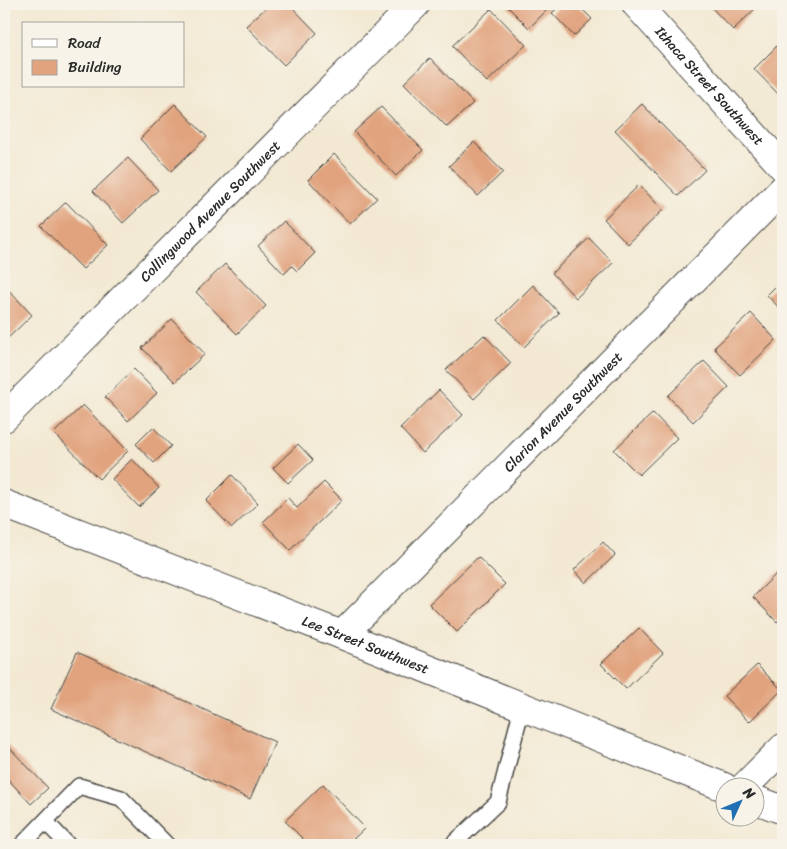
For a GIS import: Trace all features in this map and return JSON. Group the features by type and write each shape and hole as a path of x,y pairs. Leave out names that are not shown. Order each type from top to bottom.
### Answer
{"street":[{"name":"Collingwood Avenue Southwest","path":"4,418 416,4"},
{"name":"Ithaca Street Southwest","path":"636,4 783,167"},
{"name":"Clarion Avenue Southwest","path":"342,635 783,189"},
{"name":"Lee Street Southwest","path":"4,504 342,635 714,783"},
{"path":"755,776 783,748"},
{"path":"764,803 783,810"}],"lane":[{"path":"452,845 498,802 522,707"},
{"path":"22,845 79,786 121,798 167,845"},
{"path":"46,822 68,845"}],"building":[{"path":"270,4 289,4 317,33 284,65 246,26"},
{"path":"505,4 553,4 529,28"},
{"path":"562,4 577,4 592,19 574,36 552,13"},
{"path":"710,4 760,4 733,30"},
{"path":"491,9 526,45 487,82 452,46"},
{"path":"778,45 783,51 783,99 754,69"},
{"path":"430,58 473,103 447,127 404,83"},
{"path":"175,104 207,137 171,171 140,139"},
{"path":"642,104 705,170 678,196 615,130"},
{"path":"381,107 423,150 396,176 354,132"},
{"path":"474,142 503,172 478,196 449,166"},
{"path":"334,154 377,198 350,224 308,180"},
{"path":"128,158 158,190 123,223 93,191"},
{"path":"639,185 663,210 628,244 604,219"},
{"path":"66,202 108,245 83,269 41,226"},
{"path":"284,221 315,253 297,271 292,266 284,274 258,246"},
{"path":"589,238 613,263 576,298 552,273"},
{"path":"225,264 266,306 237,334 196,292"},
{"path":"783,279 783,312 767,295"},
{"path":"4,285 32,315 5,341 4,340"},
{"path":"533,285 559,313 524,347 498,320"},
{"path":"751,313 776,340 740,375 714,348"},
{"path":"172,319 205,354 175,382 142,348"},
{"path":"484,335 511,363 474,399 446,370"},
{"path":"704,361 729,387 693,422 668,396"},
{"path":"134,369 157,393 128,421 105,397"},
{"path":"439,390 463,415 423,453 400,428"},
{"path":"83,405 128,451 99,479 54,433"},
{"path":"653,413 677,438 639,475 614,450"},
{"path":"153,427 171,446 154,463 136,444"},
{"path":"298,444 313,460 288,483 273,468"},
{"path":"132,459 159,488 139,507 112,479"},
{"path":"232,475 258,503 232,528 206,501"},
{"path":"324,482 342,500 290,550 263,522 288,498 297,508"},
{"path":"603,542 615,555 586,583 574,570"},
{"path":"478,557 505,584 457,632 429,604"},
{"path":"779,571 783,575 783,616 777,622 753,597"},
{"path":"639,628 663,653 626,689 601,664"},
{"path":"77,652 275,742 250,799 51,709"},
{"path":"757,665 782,690 749,722 724,696"},
{"path":"4,742 48,788 31,804 4,775"},
{"path":"323,784 365,828 347,845 309,845 285,821"}]}
